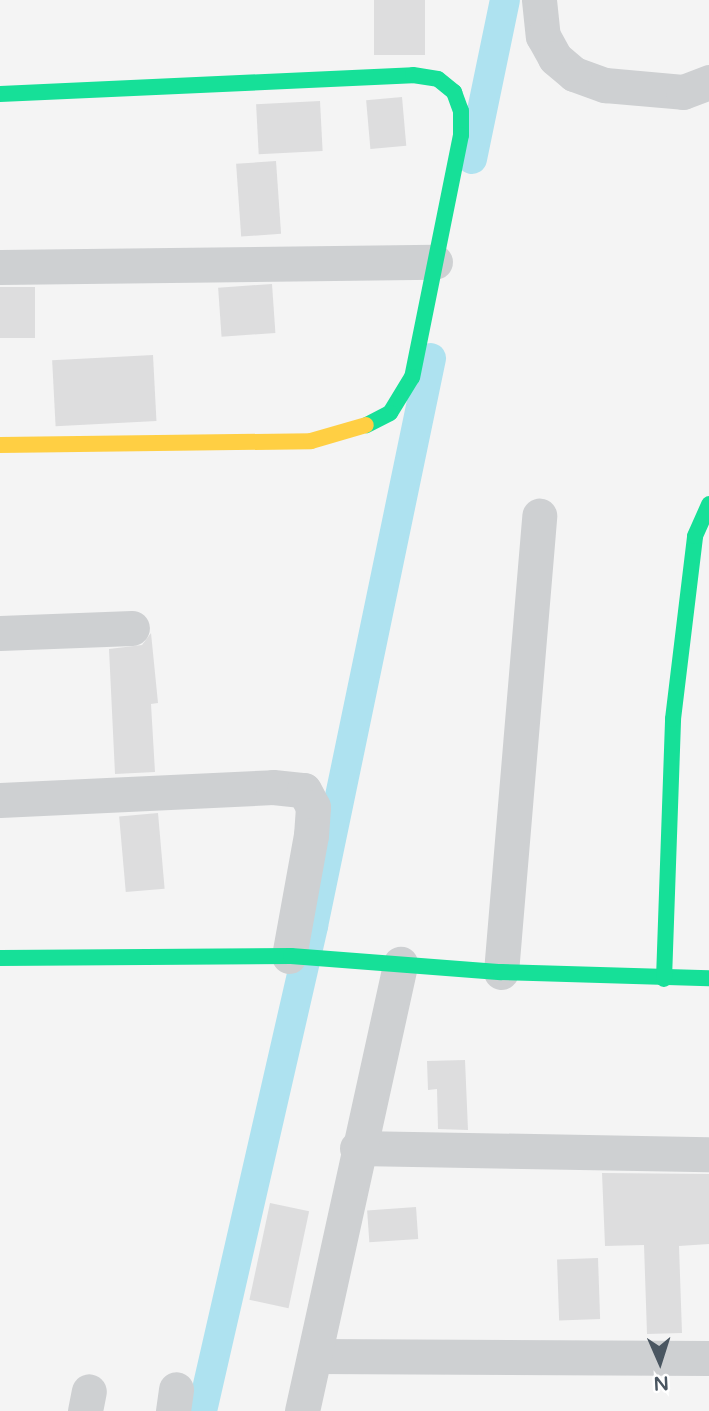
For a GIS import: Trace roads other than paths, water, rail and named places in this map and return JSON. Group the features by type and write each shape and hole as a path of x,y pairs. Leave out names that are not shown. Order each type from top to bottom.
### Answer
{"street":[{"path":"539,0 543,36 555,58 573,74 606,85 683,92 709,82"},
{"path":"0,93 413,75 438,79 454,92 461,111 461,135 412,377 390,413 356,430 311,441 0,445"},
{"path":"0,267 435,262"},
{"path":"664,979 673,719 695,536 709,504"},
{"path":"501,972 539,516"},
{"path":"0,634 132,628"},
{"path":"0,800 273,787 304,790 313,807 312,826 290,956"},
{"path":"0,958 290,956 501,972 664,979 709,978"},
{"path":"302,1411 357,1148 385,963"},
{"path":"357,1148 709,1154"},
{"path":"315,1356 709,1358"}],"waterway":[{"path":"472,159 505,0"},
{"path":"202,1411 313,926 431,358"}]}
